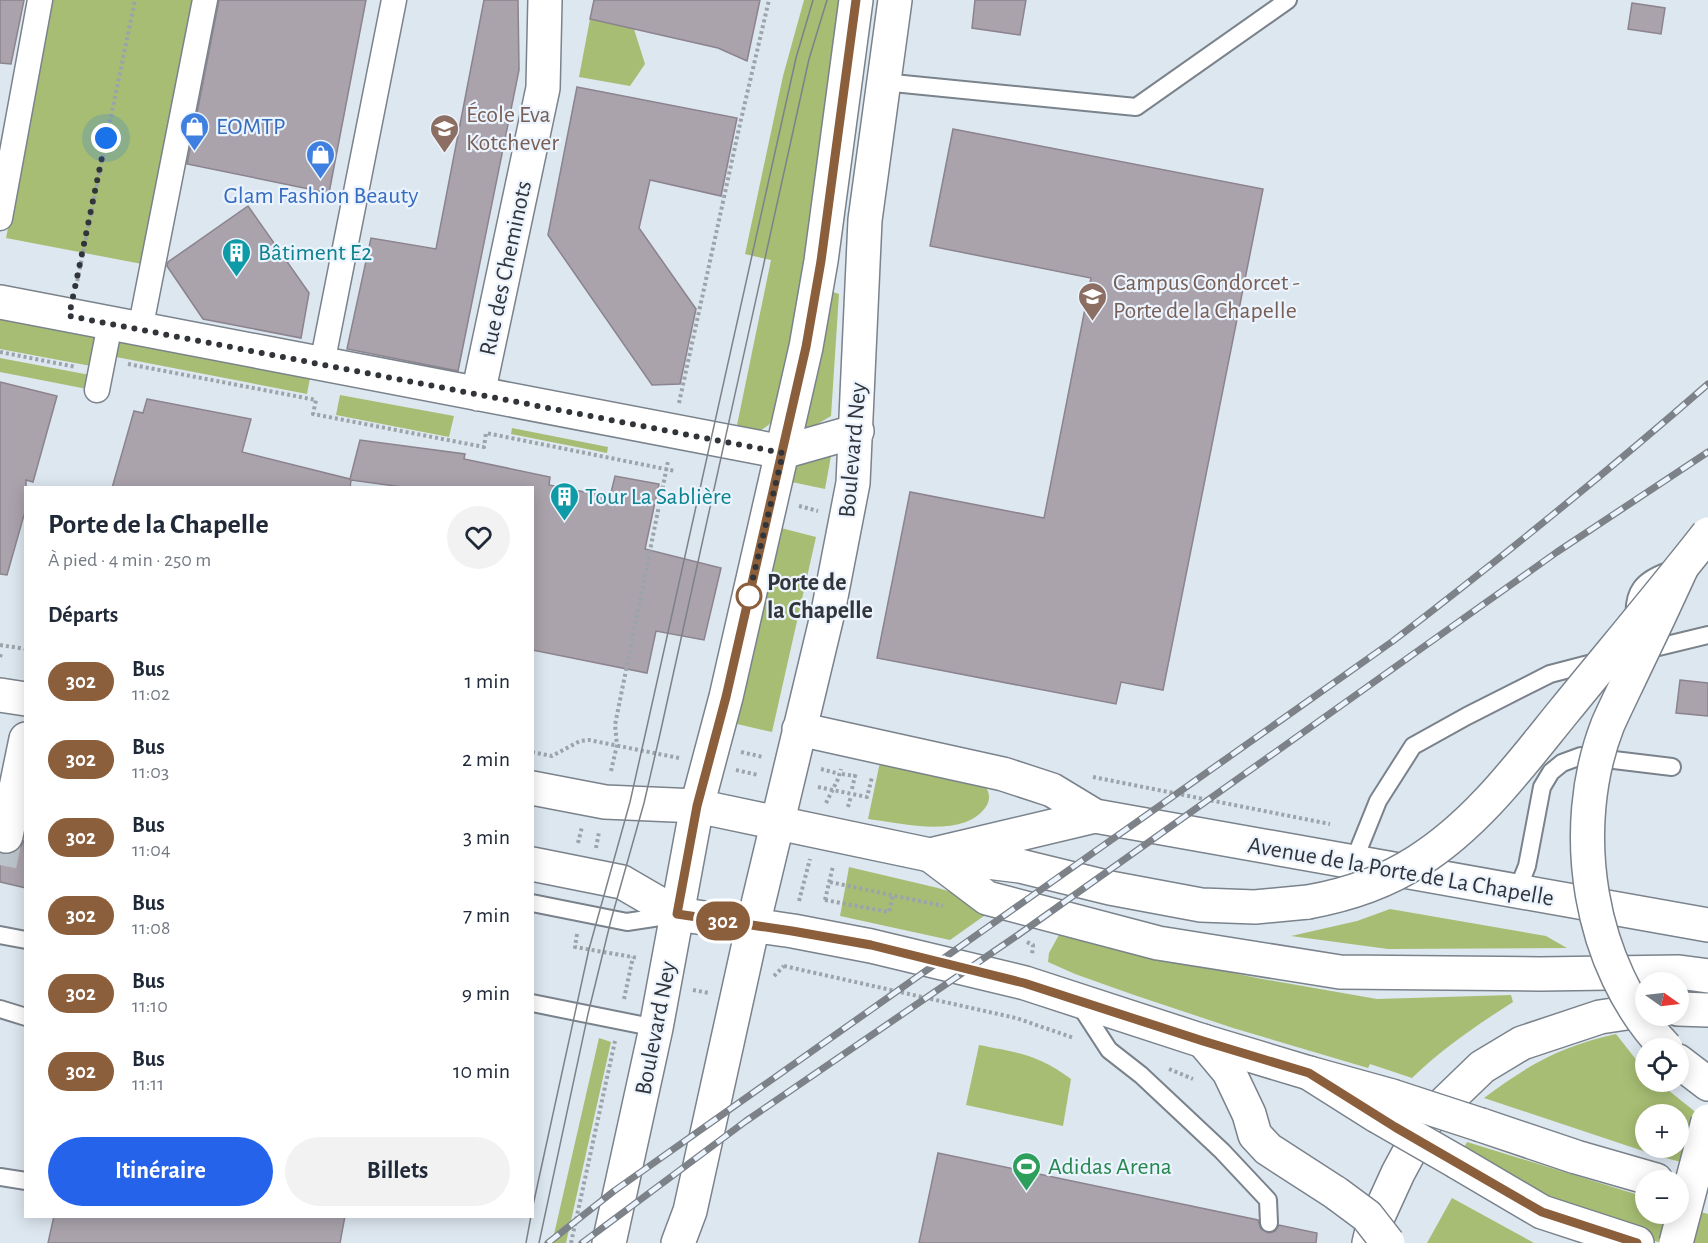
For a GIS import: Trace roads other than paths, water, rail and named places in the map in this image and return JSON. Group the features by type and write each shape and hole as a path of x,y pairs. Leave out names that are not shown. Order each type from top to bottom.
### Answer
{"main road":[{"name":"Rue des Cheminots","path":"478,394 543,88 544,0"},
{"name":"Boulevard Ney","path":"609,1243 656,1028 697,806 714,746 806,347 821,261 856,0"},
{"name":"Boulevard Ney","path":"678,1243 690,1211 753,925 828,612 854,483 865,220 895,0"},
{"path":"0,302 783,453 857,431"},
{"path":"1658,1038 1634,1006 1618,978 1604,943 1593,898 1588,839 1594,777 1608,725 1708,534"},
{"path":"930,855 1020,866 1110,888 1201,905 1231,908 1278,906 1333,897 1368,886 1420,860 1469,820 1695,562"},
{"path":"0,695 24,699"},
{"name":"Avenue de la Porte de La Chapelle","path":"799,729 1003,774 1052,790 1095,816"},
{"path":"6,836 20,801 24,760"},
{"name":"Avenue de la Porte de La Chapelle","path":"534,788 605,802 697,806 930,855 1095,816 1358,849 1517,891 1708,925"},
{"path":"930,855 987,898 1158,943 1340,972 1540,974 1679,972 1708,976"},
{"path":"534,864 622,882 677,914 871,945 1024,983 1309,1073 1384,1106 1481,1125 1635,1174"},
{"path":"1689,1009 1708,1010"},
{"path":"1369,1243 1372,1230 1398,1173 1426,1121 1482,1067 1522,1043 1600,1017 1635,1012"},
{"path":"1203,1041 1229,1072 1249,1114 1255,1135 1268,1149 1367,1216 1388,1243"},
{"path":"1689,1069 1708,1084"},
{"path":"1384,1106 1456,1162 1542,1212 1637,1243"},
{"path":"1676,1243 1708,1121"},
{"path":"1689,1190 1708,1196"}],"street":[{"path":"0,218 40,0"},
{"path":"100,374 125,327 205,0"},
{"path":"322,364 394,0"}],"lane":[{"path":"884,81 1136,106 1287,0"},
{"path":"1641,651 1635,618 1635,599 1647,582 1658,574 1695,562"},
{"path":"1358,849 1378,801 1413,746 1551,674 1708,635"},
{"path":"1517,891 1527,866 1542,787 1551,772 1562,763 1581,756 1672,767"},
{"path":"534,903 627,922 677,914"},
{"path":"0,935 24,940"},
{"path":"1075,999 1109,1050 1141,1075 1222,1152 1268,1200 1269,1223"},
{"path":"538,1004 656,1028"},
{"path":"0,1009 24,1016"},
{"path":"0,1177 24,1181"}],"tunnel":[{"path":"0,865 6,836"}],"tram line":[{"path":"534,1201 589,949 630,802 796,58 813,0"},
{"path":"539,1243 588,1014 660,734 809,59 827,0"},
{"path":"526,1243 531,1218"}],"railway":[{"path":"548,1243 614,1191 1393,641 1553,515 1708,384"},
{"path":"582,1243 746,1121 1018,935 1557,552 1708,452"}],"place":[{"name":"EOMTP","path":"195,152"},
{"name":"École Eva Kotchever","path":"445,154"},
{"name":"Glam Fashion Beauty","path":"321,180"},
{"name":"Bâtiment E2","path":"237,278"},
{"name":"Campus Condorcet - Porte de la Chapelle","path":"1092,322"},
{"name":"Tour La Sablière","path":"564,522"},
{"name":"Porte de la Chapelle","path":"749,596"},
{"name":"Adidas Arena","path":"1027,1192"}]}
